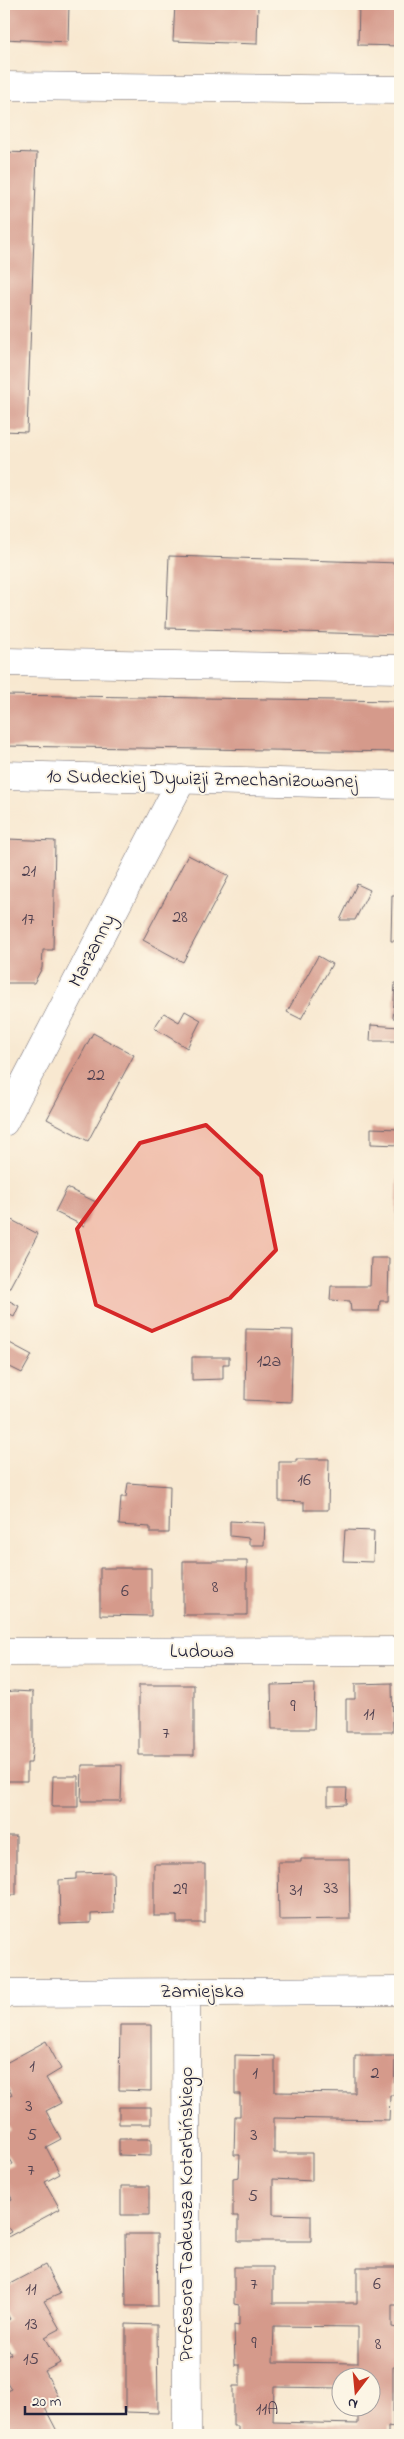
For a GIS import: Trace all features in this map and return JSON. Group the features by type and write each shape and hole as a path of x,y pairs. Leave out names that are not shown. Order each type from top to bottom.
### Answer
{"street":[{"path":"4,86 400,90"},
{"path":"4,662 400,669"},
{"name":"10 Sudeckiej Dywizji Zmechanizowanej","path":"4,775 400,785"},
{"name":"Marzanny","path":"4,1122 182,779"},
{"name":"Ludowa","path":"4,1652 400,1651"},
{"name":"Zamiejska","path":"4,1993 400,1991"},
{"name":"Profesora Tadeusza Kotarbińskiego","path":"186,1992 187,2435"}],"highlighted area":[{"path":"206,1125 261,1176 276,1250 230,1298 152,1331 96,1305 77,1229 140,1143"}],"building":[{"path":"4,4 69,4 68,42 4,39"},
{"path":"175,4 258,4 257,44 173,41"},
{"path":"359,4 400,4 400,46 358,45"},
{"path":"4,152 37,153 27,432 4,431"},
{"path":"169,556 400,563 400,635 166,628"},
{"path":"4,695 400,701 400,752 4,746"},
{"path":"4,836 8,839 55,841 53,950 43,950 42,968 34,983 4,983"},
{"path":"188,855 229,876 183,962 143,940"},
{"path":"357,884 370,890 355,920 340,920"},
{"path":"392,895 400,895 400,941 391,941"},
{"path":"318,956 332,964 301,1019 287,1012"},
{"path":"395,983 400,984 400,1018 393,1018"},
{"path":"185,1011 201,1020 187,1048 154,1028 164,1013 179,1022"},
{"path":"371,1025 400,1027 400,1072 396,1072 396,1041 370,1041"},
{"path":"93,1033 134,1055 88,1141 47,1119"},
{"path":"371,1128 400,1129 400,1145 371,1144"},
{"path":"398,1161 400,1161 400,1222 396,1222"},
{"path":"67,1188 96,1202 84,1226 55,1212"},
{"path":"4,1216 38,1234 4,1298"},
{"path":"371,1258 389,1258 388,1301 380,1301 379,1311 351,1311 350,1301 330,1300 331,1286 370,1286"},
{"path":"4,1298 19,1306 14,1317 4,1312"},
{"path":"246,1329 293,1330 291,1402 245,1400"},
{"path":"4,1340 32,1355 22,1373 4,1364"},
{"path":"192,1357 229,1357 229,1364 223,1364 223,1379 192,1380"},
{"path":"296,1459 329,1459 328,1510 304,1510 304,1502 279,1501 279,1462 296,1462"},
{"path":"128,1483 170,1486 169,1533 150,1533 150,1527 119,1525 121,1497 126,1497"},
{"path":"230,1521 265,1523 264,1545 249,1545 249,1538 230,1536"},
{"path":"345,1530 374,1531 373,1562 343,1561"},
{"path":"183,1561 247,1561 247,1615 183,1615"},
{"path":"100,1568 151,1568 151,1616 100,1615"},
{"path":"392,1683 393,1732 346,1732 346,1699 355,1699 355,1684"},
{"path":"315,1684 314,1729 272,1729 271,1685"},
{"path":"139,1685 194,1685 194,1755 139,1755"},
{"path":"4,1692 33,1692 33,1743 31,1763 27,1763 27,1781 4,1781"},
{"path":"82,1765 122,1765 121,1801 81,1801"},
{"path":"53,1776 78,1776 78,1807 52,1807"},
{"path":"328,1788 347,1788 346,1804 328,1805"},
{"path":"4,1836 16,1836 16,1895 4,1895"},
{"path":"301,1859 349,1859 350,1919 279,1920 278,1862 301,1862"},
{"path":"154,1864 205,1864 205,1923 177,1923 177,1916 154,1916"},
{"path":"113,1872 114,1913 91,1914 91,1923 60,1924 59,1880 76,1879 76,1873"},
{"path":"120,2025 151,2025 151,2091 119,2090"},
{"path":"46,2041 61,2069 46,2078 61,2103 46,2111 61,2139 46,2147 60,2174 45,2182 60,2209 6,2238 4,2236 11,2232 4,2221 4,2204 12,2199 6,2188 4,2189 4,2168 13,2164 6,2152 4,2153 4,2134 11,2130 4,2119 4,2099 12,2095 6,2084 4,2085 4,2064"},
{"path":"235,2055 275,2056 275,2092 355,2093 355,2056 395,2056 394,2095 390,2095 389,2120 274,2118 274,2153 312,2153 312,2181 273,2179 273,2214 311,2215 311,2241 238,2241 238,2216 233,2216 233,2178 239,2177 240,2155 234,2155 235,2116 240,2116 240,2094 235,2094"},
{"path":"119,2107 151,2107 151,2124 119,2124"},
{"path":"119,2139 151,2139 151,2156 119,2155"},
{"path":"121,2186 149,2186 149,2215 121,2215"},
{"path":"125,2234 157,2234 158,2306 126,2306"},
{"path":"45,2265 60,2294 44,2301 60,2329 45,2337 60,2363 45,2371 59,2398 44,2406 58,2433 53,2435 4,2435 4,2427 9,2424 4,2415 4,2392 11,2389 4,2377 4,2357 11,2354 4,2342 4,2322 10,2319 4,2309 4,2287"},
{"path":"234,2267 273,2267 273,2303 357,2303 357,2267 398,2267 398,2305 392,2305 392,2327 397,2328 397,2367 393,2367 393,2427 388,2426 388,2435 238,2435 238,2426 233,2426 233,2386 240,2386 240,2365 235,2365 234,2325 239,2326 239,2305 234,2304","holes":["274,2326 358,2327 358,2363 273,2362","332,2366 382,2366 382,2416 358,2416 358,2424 273,2422 274,2387 332,2388"]},
{"path":"126,2324 157,2325 158,2413 126,2412"}]}
